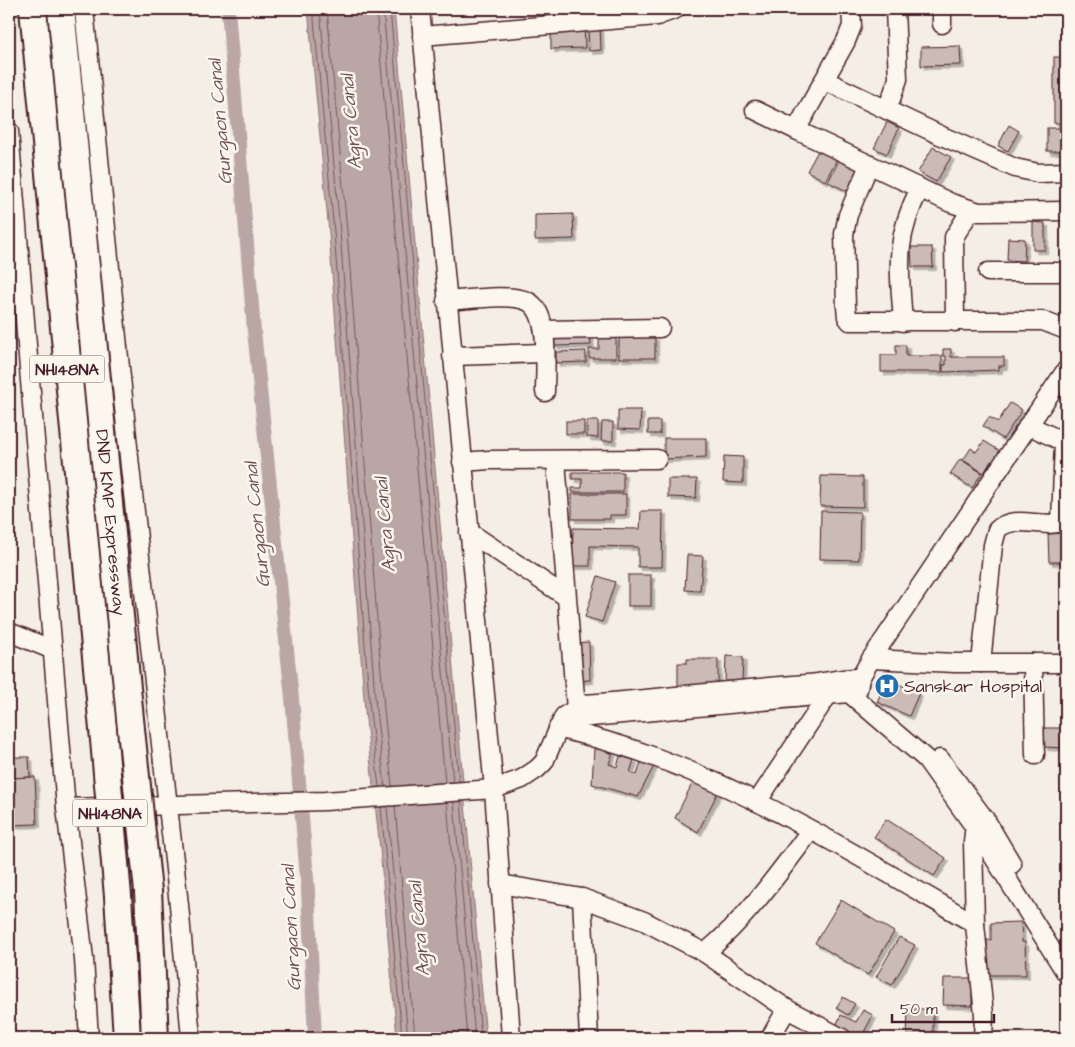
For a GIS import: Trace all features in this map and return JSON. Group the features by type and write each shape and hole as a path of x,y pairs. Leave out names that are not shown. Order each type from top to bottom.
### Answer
{"highway":[{"name":"DND KMP Expressway","path":"33,9 103,729 118,896 127,1038"},
{"name":"DND KMP Expressway","path":"61,9 148,891 155,1038"}],"street":[{"path":"84,9 130,467 168,806 191,1038"},
{"path":"420,9 446,301 494,789 511,1038"},
{"path":"422,36 657,16 676,9"},
{"path":"796,130 849,33 852,26 851,9"},
{"path":"887,110 898,79 895,9"},
{"path":"824,80 1015,168 1038,172 1066,172"},
{"path":"755,110 869,165 971,210 994,212 1066,211"},
{"path":"9,131 66,808 84,959 89,1038"},
{"path":"869,165 848,215 844,234 846,317 850,320 903,322 1043,321 1066,330"},
{"path":"903,322 900,247 908,212 920,188"},
{"path":"955,322 954,237 971,210"},
{"path":"988,272 1066,272"},
{"path":"446,301 504,298 526,300 533,304 539,313 544,330 545,392"},
{"path":"544,330 660,328"},
{"path":"452,356 544,353"},
{"path":"758,802 846,686 871,658 1066,370"},
{"path":"981,663 993,546 997,530 1010,522 1061,522 1065,443 1028,425"},
{"path":"462,462 489,460 657,459"},
{"path":"556,461 574,710 580,718 846,686 907,728 936,754 1066,953"},
{"path":"469,532 566,596"},
{"path":"9,632 53,650"},
{"path":"871,658 981,663 1066,662"},
{"path":"1033,663 1035,756"},
{"path":"66,808 325,801 494,789 522,779 537,769 544,762 564,716 574,710"},
{"path":"558,728 649,754 758,802 976,924"},
{"path":"982,826 973,842 976,924 982,988 983,1038"},
{"path":"982,826 1066,973"},
{"path":"705,953 748,912 811,830"},
{"path":"500,884 582,898 644,921 705,953 832,1036"},
{"path":"582,898 589,1038"},
{"path":"770,1038 787,1008"}],"water":[{"name":"Agra Canal","path":"308,9 394,9 486,1038 397,1038 365,711 329,233"}],"building":[{"path":"572,9 589,9 589,21 572,21"},
{"path":"584,25 585,48 551,49 551,26"},
{"path":"588,25 600,25 601,50 589,51"},
{"path":"960,46 961,65 921,66 921,47"},
{"path":"1054,57 1066,57 1066,123 1054,123"},
{"path":"887,122 899,128 887,154 874,148"},
{"path":"1009,125 1019,131 1008,151 998,146"},
{"path":"1047,128 1066,128 1066,151 1047,151"},
{"path":"933,147 951,157 936,182 918,172"},
{"path":"819,149 837,159 825,181 807,171"},
{"path":"839,160 861,171 851,193 828,182"},
{"path":"573,214 574,239 535,240 535,215"},
{"path":"1033,222 1045,223 1045,250 1033,250"},
{"path":"1008,238 1025,239 1024,261 1007,260"},
{"path":"911,247 932,247 933,267 912,267"},
{"path":"590,336 591,345 555,346 554,337"},
{"path":"599,337 616,338 616,358 589,358 589,349 599,349"},
{"path":"619,337 655,337 655,358 619,358"},
{"path":"896,345 906,345 906,356 942,356 942,372 881,372 881,355 896,355"},
{"path":"943,349 951,349 951,357 1004,357 1004,366 999,366 999,370 943,372 943,365 946,365 946,356 943,356"},
{"path":"586,351 586,362 556,363 556,352"},
{"path":"1010,403 1022,410 1003,439 983,426 989,417 998,422"},
{"path":"618,410 641,410 640,430 618,429"},
{"path":"566,421 584,421 584,434 566,434"},
{"path":"587,421 598,421 598,438 587,437"},
{"path":"648,421 660,421 660,434 648,434"},
{"path":"602,422 613,422 613,441 601,441"},
{"path":"664,438 706,438 706,457 664,459"},
{"path":"984,441 1002,452 994,464 991,461 984,473 963,460 971,448 976,452"},
{"path":"724,456 743,457 743,483 723,482"},
{"path":"960,459 982,473 972,488 950,474"},
{"path":"572,472 623,472 623,492 572,492 572,488 582,488 582,479 572,479"},
{"path":"821,476 863,477 863,507 820,506"},
{"path":"668,479 697,479 696,498 668,497"},
{"path":"572,494 626,494 626,515 610,515 610,519 572,519"},
{"path":"641,511 663,511 662,567 638,567 638,547 590,546 590,566 572,566 573,528 640,529"},
{"path":"821,511 860,512 859,560 820,559"},
{"path":"1066,533 1066,562 1049,562 1048,534"},
{"path":"687,555 703,556 700,591 685,590"},
{"path":"628,575 651,575 651,606 628,606"},
{"path":"598,576 615,582 602,622 585,617"},
{"path":"589,642 590,680 575,681 574,643"},
{"path":"726,656 743,657 742,682 725,681"},
{"path":"687,659 718,659 718,688 678,688 678,663 687,663"},
{"path":"887,679 919,693 909,716 877,702"},
{"path":"1044,728 1066,728 1066,748 1044,747"},
{"path":"594,748 613,752 609,764 617,767 620,756 634,760 630,772 637,775 641,762 654,766 638,797 592,784"},
{"path":"9,757 29,757 30,777 9,778"},
{"path":"35,777 37,824 9,825 9,778"},
{"path":"694,780 718,792 698,832 675,818"},
{"path":"886,819 946,858 934,876 874,837"},
{"path":"841,900 894,932 868,975 815,943"},
{"path":"1021,922 1022,942 1025,942 1026,975 987,975 987,940 991,940 991,923"},
{"path":"899,937 915,945 892,985 876,977"},
{"path":"944,978 972,978 972,1006 943,1005"},
{"path":"843,997 855,1004 848,1015 836,1008"},
{"path":"908,1009 933,1009 933,1038 907,1038"},
{"path":"863,1010 873,1015 861,1038 850,1038 834,1030 841,1015 856,1022"}],"waterway":[{"name":"Gurgaon Canal","path":"228,9 254,331 292,698 308,890 315,1038"}],"place":[{"name":"Sanskar Hospital","path":"887,686"}]}
